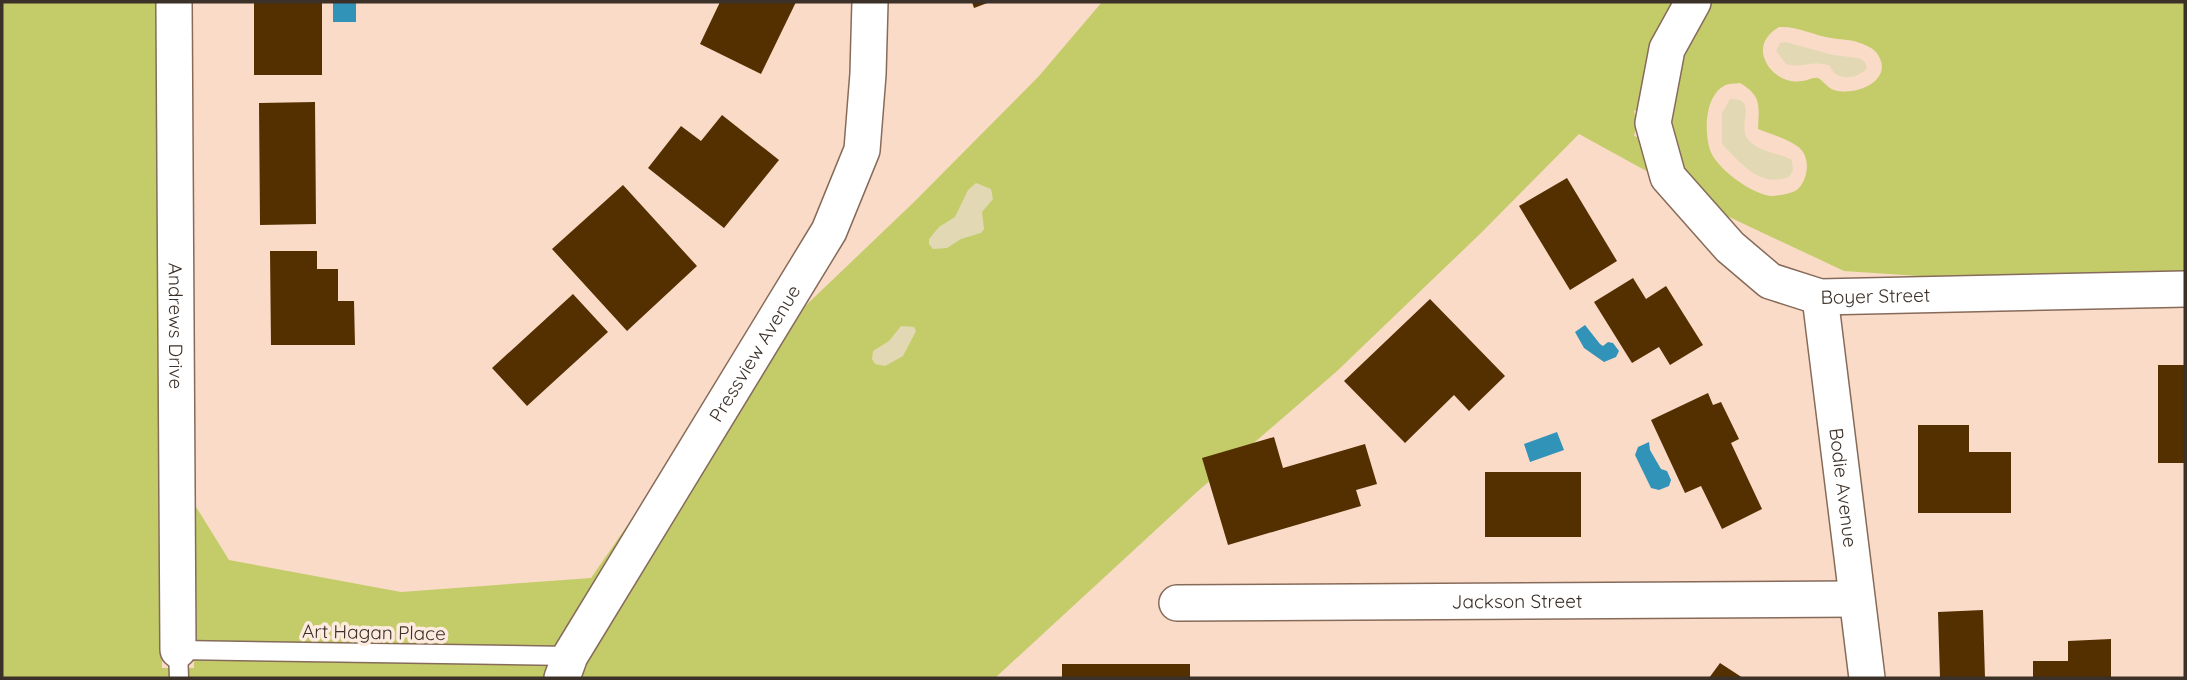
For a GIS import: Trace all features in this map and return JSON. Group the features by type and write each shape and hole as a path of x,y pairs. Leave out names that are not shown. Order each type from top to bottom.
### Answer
{"street":[{"name":"Andrews Drive","path":"174,2 178,664"},
{"name":"Pressview Avenue","path":"566,667 830,231 862,150 870,2"},
{"name":"Boyer Street","path":"1693,2 1667,50 1654,123 1668,177 1730,247 1770,281 1820,297 2185,289"},
{"name":"Bodie Avenue","path":"1820,297 1867,678"},
{"name":"Jackson Street","path":"1177,603 1856,599"}],"lane":[{"name":"Art Hagan Place","path":"178,664 566,667"}],"green space":[{"path":"2,2 158,2 162,668 194,668 193,502 229,560 401,592 591,578 647,497 556,645 545,678 2,678"},
{"path":"1102,2 1674,2 1640,109 1634,111 1637,124 1634,136 1641,138 1650,173 1579,134 1481,233 1336,372 1198,491 995,678 579,678 584,664 801,310 914,202 1039,76"},
{"path":"1712,2 2185,2 2185,271 1934,277 1844,271 1725,215 1682,167 1670,122 1682,56","holes":["1779,27 1865,45 1876,52 1882,70 1872,84 1853,91 1834,90 1818,78 1804,81 1783,78 1772,71 1763,53 1767,38","1740,83 1752,92 1758,102 1758,129 1793,143 1805,155 1806,173 1796,191 1773,196 1756,191 1727,172 1710,150 1708,115 1713,98 1724,86"]}],"sand":[{"path":"1786,42 1833,55 1859,58 1865,62 1867,68 1859,75 1842,77 1824,64 1786,64 1776,51 1780,43"},
{"path":"1730,99 1743,102 1746,113 1745,132 1751,142 1761,149 1792,160 1793,170 1789,177 1769,179 1751,172 1722,144 1722,113"},
{"path":"976,183 991,189 993,199 982,212 984,229 981,233 961,239 947,248 933,249 929,239 939,227 955,217 968,190"},
{"path":"901,326 914,327 916,331 903,356 885,366 875,364 872,359 873,351 889,341"}],"water":[{"path":"333,2 356,2 356,22 333,22"},
{"path":"1585,325 1603,346 1608,342 1613,343 1619,351 1616,357 1604,362 1584,348 1575,332"},
{"path":"1557,432 1564,450 1530,462 1524,444"},
{"path":"1649,442 1650,450 1661,469 1667,471 1671,480 1669,486 1659,490 1651,488 1635,455 1638,447"}],"building":[{"path":"254,2 322,2 322,75 254,75"},
{"path":"720,2 796,2 761,74 700,44"},
{"path":"972,2 990,2 974,8"},
{"path":"315,102 316,224 260,225 259,103"},
{"path":"722,115 779,160 724,228 648,168 681,126 701,141"},
{"path":"1567,178 1617,261 1570,290 1519,206"},
{"path":"623,185 697,266 627,331 552,249"},
{"path":"270,251 317,251 317,269 338,269 338,301 354,301 355,345 271,345"},
{"path":"1633,278 1646,299 1666,286 1703,345 1670,365 1659,347 1632,363 1594,302"},
{"path":"573,294 608,332 527,406 492,368"},
{"path":"1430,299 1505,376 1469,411 1454,395 1405,443 1344,381"},
{"path":"2158,365 2185,365 2185,463 2158,463"},
{"path":"1708,393 1713,405 1721,402 1739,439 1731,443 1762,509 1722,529 1701,486 1685,493 1651,420"},
{"path":"1918,425 1969,425 1969,452 2011,452 2011,513 1918,513"},
{"path":"1274,437 1283,468 1365,444 1377,484 1356,490 1361,506 1228,545 1202,458"},
{"path":"1485,472 1581,472 1581,537 1485,537"},
{"path":"1983,610 1985,678 1940,678 1938,612"},
{"path":"2111,639 2111,678 2033,678 2033,661 2068,661 2068,641"},
{"path":"1720,663 1743,678 1709,678"},
{"path":"1062,664 1190,664 1190,678 1062,678"}]}
